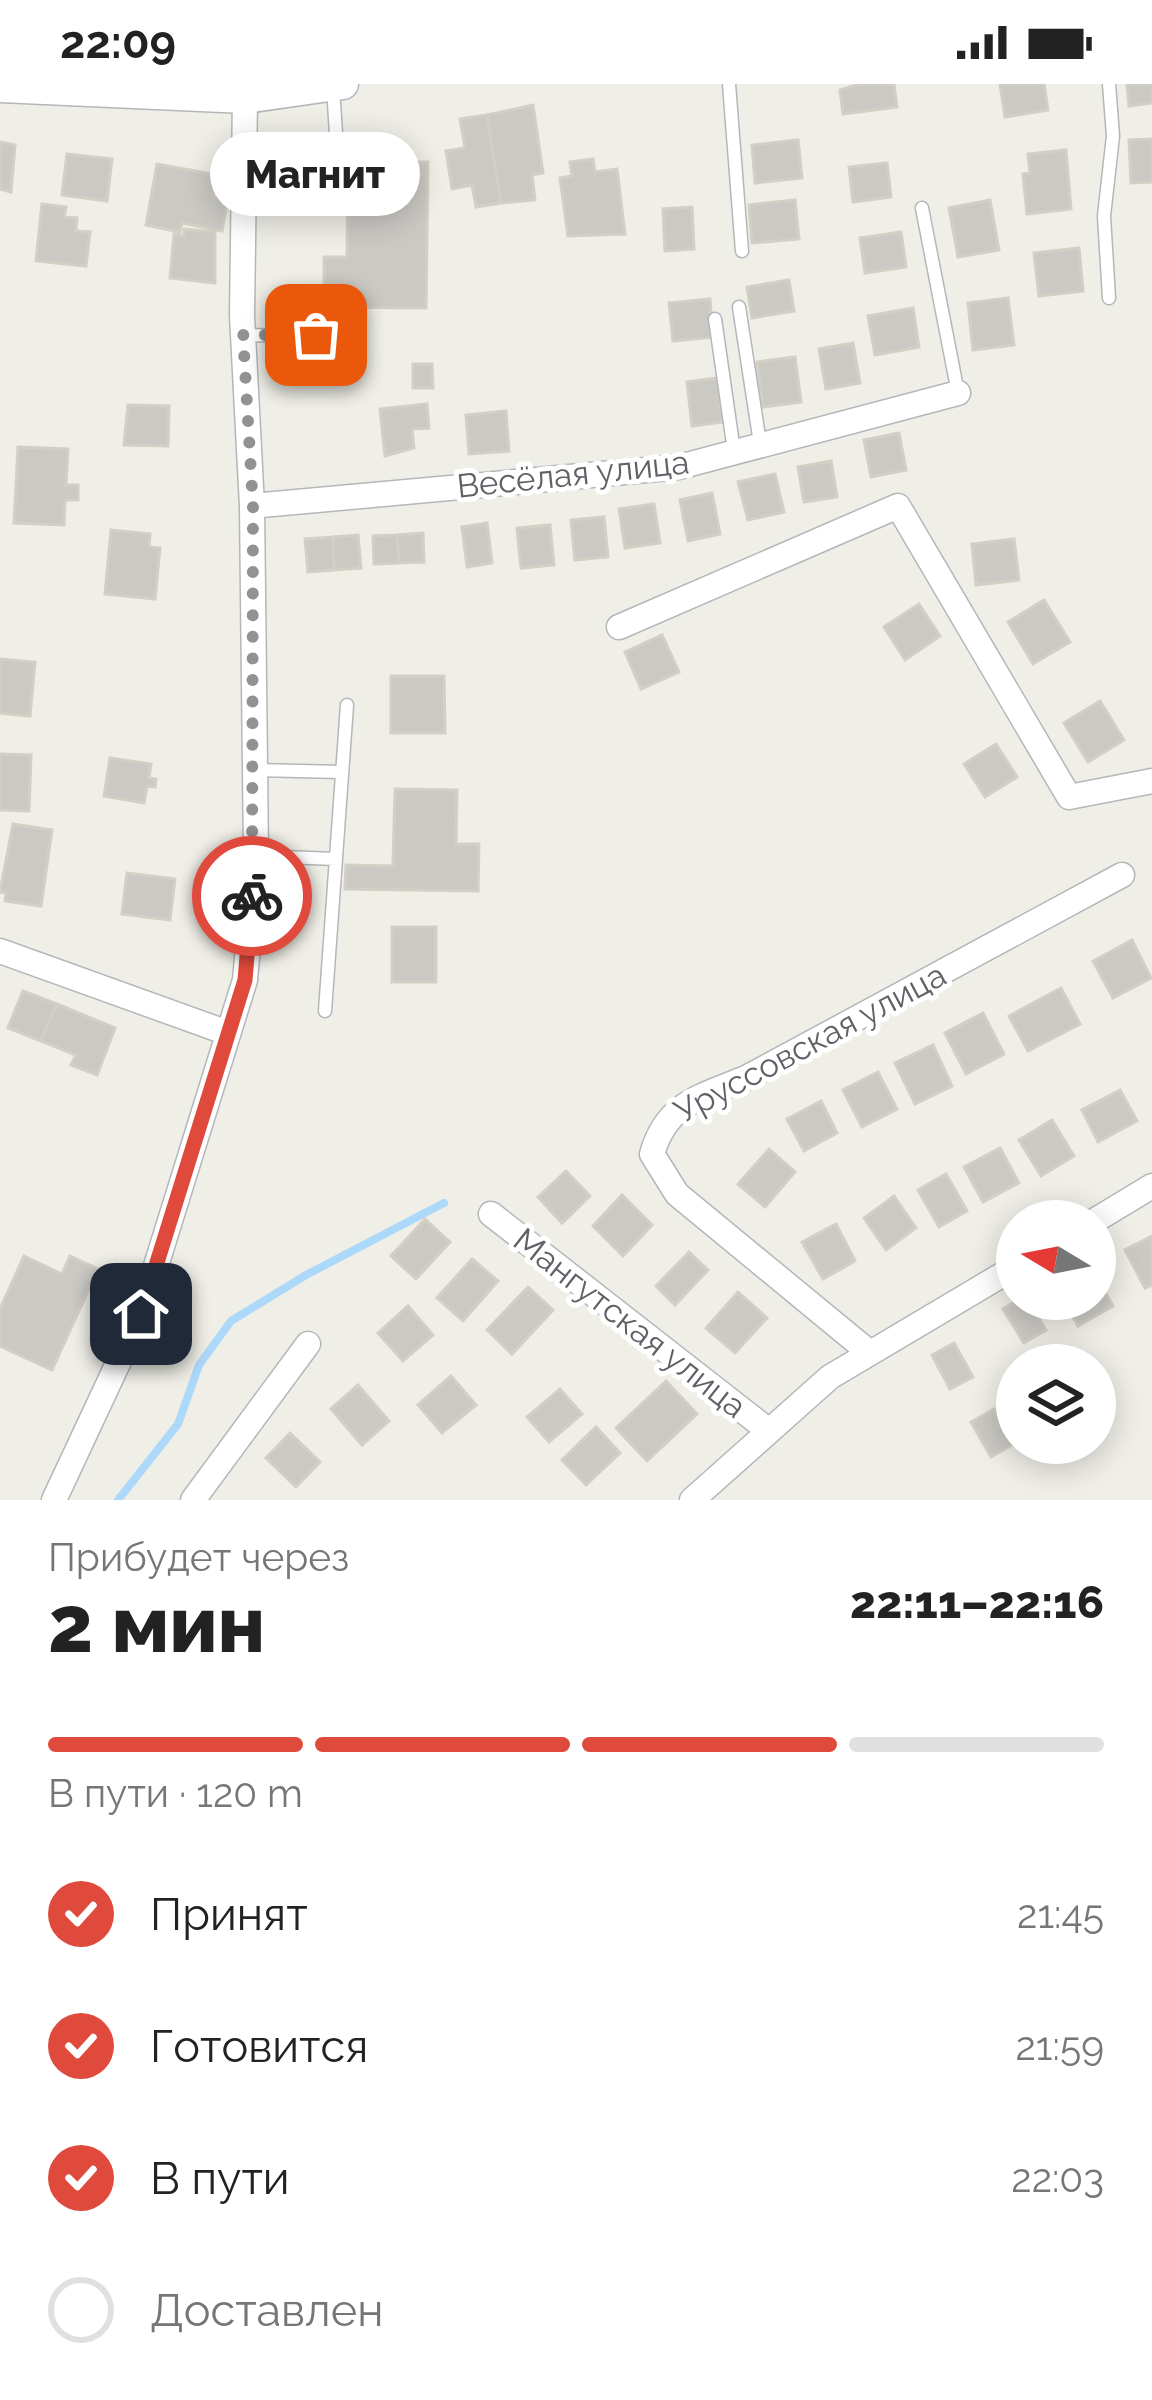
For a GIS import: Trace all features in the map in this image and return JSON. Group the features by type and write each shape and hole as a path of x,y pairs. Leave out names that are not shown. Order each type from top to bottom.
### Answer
{"street":[{"path":"0,87 253,97 329,87"},
{"path":"54,1500 141,1314 245,980 267,856 255,770 254,335 247,163 253,97"},
{"name":"Весёлая улица","path":"253,506 679,466 958,393"},
{"path":"619,627 898,506 1069,797 1152,781"},
{"name":"Уруссовская улица","path":"870,1353 677,1194 652,1154 661,1124 687,1103 748,1077 1122,875"},
{"path":"0,951 228,1033"},
{"path":"1116,1208 1152,1186"},
{"name":"Мангутская улица","path":"490,1214 769,1432"},
{"path":"692,1500 830,1377 996,1278"},
{"path":"194,1500 308,1344"}],"lane":[{"path":"729,84 742,251"},
{"path":"1109,84 1113,136 1104,216 1109,298"},
{"path":"329,87 338,165"},
{"path":"922,208 958,393"},
{"path":"739,307 760,443"},
{"path":"715,319 734,451"},
{"path":"254,335 316,335"},
{"path":"325,1011 347,705"},
{"path":"255,770 342,772"},
{"path":"267,856 336,859"}],"path":[{"path":"247,163 338,165"}],"building":[{"path":"859,84 894,84 897,107 843,114 840,90"},
{"path":"1000,84 1044,84 1048,110 1005,117"},
{"path":"1127,84 1152,84 1152,103 1129,106"},
{"path":"533,105 543,173 532,175 535,200 501,203 487,115"},
{"path":"487,115 501,203 476,207 472,185 452,189 446,151 465,148 460,119"},
{"path":"1152,139 1152,182 1131,183 1129,140"},
{"path":"798,140 802,178 755,183 752,145"},
{"path":"0,142 15,145 11,192 0,189"},
{"path":"1066,150 1071,209 1027,214 1023,174 1030,173 1028,154"},
{"path":"67,154 112,159 107,201 62,195"},
{"path":"593,159 595,172 617,169 625,234 568,236 560,178 572,176 570,162"},
{"path":"348,162 428,162 426,308 324,307 324,257 347,257"},
{"path":"887,163 891,197 853,202 849,167"},
{"path":"157,164 217,175 213,197 228,199 222,231 182,223 180,232 146,225"},
{"path":"795,200 799,239 752,243 749,205"},
{"path":"990,200 999,250 958,257 949,208"},
{"path":"42,204 66,207 64,217 77,218 76,231 90,232 86,266 36,261"},
{"path":"692,207 694,249 665,251 663,209"},
{"path":"184,229 215,232 215,283 170,278 174,234 184,236"},
{"path":"901,232 906,267 865,273 860,238"},
{"path":"1079,248 1083,291 1039,296 1034,253"},
{"path":"789,280 794,311 752,318 747,287"},
{"path":"1008,298 1014,345 973,350 968,303"},
{"path":"710,299 713,337 673,341 669,303"},
{"path":"913,308 919,347 875,355 868,316"},
{"path":"853,343 860,383 826,389 819,349"},
{"path":"795,357 801,402 763,407 757,362"},
{"path":"413,364 432,364 433,388 413,388"},
{"path":"717,378 723,422 692,426 687,382"},
{"path":"427,404 429,428 412,429 414,448 385,456 380,409"},
{"path":"128,405 169,406 168,446 124,445"},
{"path":"506,411 509,451 469,454 466,415"},
{"path":"899,433 906,470 871,477 864,440"},
{"path":"18,447 68,449 66,485 78,485 78,500 65,500 64,525 14,523"},
{"path":"831,461 837,497 804,502 798,467"},
{"path":"775,474 784,512 748,520 738,482"},
{"path":"712,493 720,534 688,541 680,500"},
{"path":"654,504 660,543 625,548 619,509"},
{"path":"604,517 608,557 575,560 571,520"},
{"path":"487,523 492,563 467,567 462,527"},
{"path":"550,525 554,565 521,568 517,528"},
{"path":"111,530 150,534 149,547 160,548 155,599 105,594"},
{"path":"423,533 424,562 399,563 397,535"},
{"path":"358,535 361,568 334,570 333,537"},
{"path":"397,535 399,563 374,564 373,536"},
{"path":"333,537 334,570 308,572 305,539"},
{"path":"1014,539 1019,580 976,585 972,544"},
{"path":"1044,600 1070,642 1033,664 1008,622"},
{"path":"919,604 940,636 905,660 884,627"},
{"path":"662,635 679,672 641,689 625,652"},
{"path":"0,659 35,662 30,716 0,713"},
{"path":"391,676 444,676 445,733 391,733"},
{"path":"1100,701 1124,740 1088,762 1064,723"},
{"path":"996,744 1017,777 985,797 964,764"},
{"path":"0,754 31,755 29,811 0,810"},
{"path":"110,758 151,764 149,778 156,779 155,787 147,786 144,803 104,796"},
{"path":"395,789 457,790 456,844 479,844 478,891 345,889 346,865 393,866"},
{"path":"13,824 52,830 41,906 5,901 6,893 0,892"},
{"path":"127,873 175,879 170,920 122,914"},
{"path":"392,927 436,927 436,982 392,982"},
{"path":"1132,940 1151,978 1113,998 1093,961"},
{"path":"1061,988 1080,1024 1028,1051 1009,1016"},
{"path":"23,991 57,1004 41,1041 8,1028"},
{"path":"57,1004 115,1028 97,1075 71,1065 76,1055 41,1041"},
{"path":"983,1013 1004,1054 966,1074 945,1033"},
{"path":"933,1045 952,1086 915,1104 895,1063"},
{"path":"878,1072 897,1109 862,1127 843,1090"},
{"path":"1120,1090 1137,1121 1098,1142 1082,1110"},
{"path":"821,1101 837,1133 804,1151 787,1119"},
{"path":"1052,1120 1074,1156 1041,1176 1019,1140"},
{"path":"1000,1148 1019,1183 983,1202 964,1167"},
{"path":"769,1149 795,1172 765,1207 738,1184"},
{"path":"566,1171 590,1196 562,1223 538,1197"},
{"path":"946,1174 967,1211 939,1227 918,1190"},
{"path":"622,1195 652,1225 623,1256 593,1226"},
{"path":"894,1196 916,1228 886,1250 864,1218"},
{"path":"425,1219 450,1242 416,1279 391,1256"},
{"path":"836,1224 855,1261 823,1279 802,1242"},
{"path":"1152,1236 1152,1285 1145,1288 1125,1250"},
{"path":"689,1252 708,1270 675,1305 656,1286"},
{"path":"24,1256 62,1274 70,1256 98,1269 52,1370 0,1346 0,1309"},
{"path":"472,1259 498,1281 463,1321 437,1298"},
{"path":"528,1287 553,1310 512,1354 487,1330"},
{"path":"738,1292 767,1318 735,1353 706,1328"},
{"path":"408,1306 433,1335 403,1361 378,1333"},
{"path":"1010,1320 1040,1320 1046,1330 1024,1343"},
{"path":"954,1343 973,1377 950,1389 932,1355"},
{"path":"451,1376 476,1405 442,1433 418,1405"},
{"path":"666,1381 697,1414 647,1461 616,1428"},
{"path":"358,1385 389,1421 362,1445 331,1409"},
{"path":"560,1389 582,1414 549,1442 527,1417"},
{"path":"994,1409 996,1454 991,1457 971,1422"},
{"path":"596,1427 620,1453 586,1485 562,1460"},
{"path":"290,1433 320,1462 296,1487 266,1458"}],"waterway":[{"path":"118,1500 178,1424 199,1365 231,1321 306,1275 444,1203"}],"way so far":[{"path":"252,896 256,856 253,506 243,335 316,335"}],"place":[{"name":"Магнит","path":"316,335"}],"route":[{"path":"141,1314 245,980 252,896"}]}
